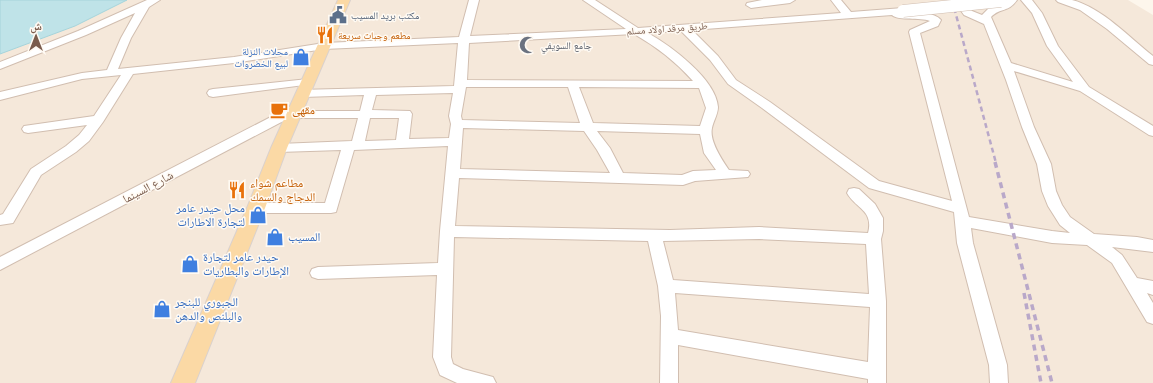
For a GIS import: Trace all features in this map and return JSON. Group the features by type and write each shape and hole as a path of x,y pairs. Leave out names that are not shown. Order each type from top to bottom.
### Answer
{"main road":[{"path":"183,383 256,208 279,148 344,0"}],"street":[{"path":"0,66 82,33 155,0"},
{"path":"474,0 464,39 460,86 455,116 457,124 447,231 442,357 446,369 460,376 487,383"},
{"path":"588,0 659,44 684,64 707,90 712,108 705,130 711,153 725,174"},
{"path":"772,0 782,10 788,19"},
{"path":"751,5 772,0 790,0"},
{"path":"836,0 848,15"},
{"path":"958,0 968,13 988,22"},
{"path":"1007,0 1007,6 993,10 986,17 1006,65 1028,127 1044,164 1049,191 1055,206 1066,221 1117,259 1153,317"},
{"name":"طريق مرقد اولاد مسلم","path":"0,96 82,76 234,60 324,46 636,31 903,11 1007,0"},
{"path":"1026,0 1032,5 1049,39 1062,60 1084,89"},
{"path":"1061,0 1084,8 1111,27 1153,62"},
{"path":"111,73 126,38 145,4"},
{"path":"869,13 931,17 936,20 934,24 914,32 962,215 965,243 998,365 999,383"},
{"path":"683,27 714,58 732,82 766,105 874,185 962,215 1052,237 1137,243 1153,246"},
{"path":"1006,65 1084,89 1153,132"},
{"path":"0,220 8,219 36,172 84,138 99,119 129,72"},
{"path":"300,100 371,92 460,86 572,83 703,85"},
{"path":"572,83 588,128 603,148 619,178"},
{"path":"256,208 331,208 365,115 371,92"},
{"path":"213,93 300,100 365,115 406,114 402,144"},
{"name":"شارع السينما","path":"0,264 300,100"},
{"path":"28,129 99,119"},
{"path":"457,124 705,130"},
{"path":"279,148 455,142"},
{"path":"452,173 683,180 693,176 743,174"},
{"path":"670,336 877,377 878,301 873,239 876,231 877,218 871,208 854,193"},
{"path":"447,231 654,236 759,233 873,239"},
{"path":"654,236 666,286 670,336 670,383"},
{"path":"318,273 446,269"},
{"path":"1133,283 1153,288"},
{"path":"666,286 878,301"}],"shaded area":[{"path":"127,0 1128,0 1153,15 1153,383 0,383 0,54 75,26"}],"water":[{"path":"0,0 127,0 75,26 0,54"}],"railway":[{"path":"952,0 996,163"},
{"path":"995,162 1052,383"},
{"path":"1024,293 1041,383"}],"place":[{"name":"مكتب بريد المسيب","path":"338,15"},
{"name":"مطعم وجبات سريعة","path":"325,35"},
{"name":"جامع السويفي","path":"528,45"},
{"name":"محلات النزلة لبيع الخضروات","path":"301,57"},
{"name":"مقهى","path":"279,110"},
{"name":"مطاعم شواء الدجاج والسمك","path":"237,190"},
{"name":"محل حيدر عامر لتجارة الاطارات","path":"258,215"},
{"name":"المسيب","path":"275,237"},
{"name":"حيدر عامر لتجارة الإطارات والبطاريات","path":"190,264"},
{"name":"الجبوري للبنجر والبلنص والدهن","path":"162,309"}]}
